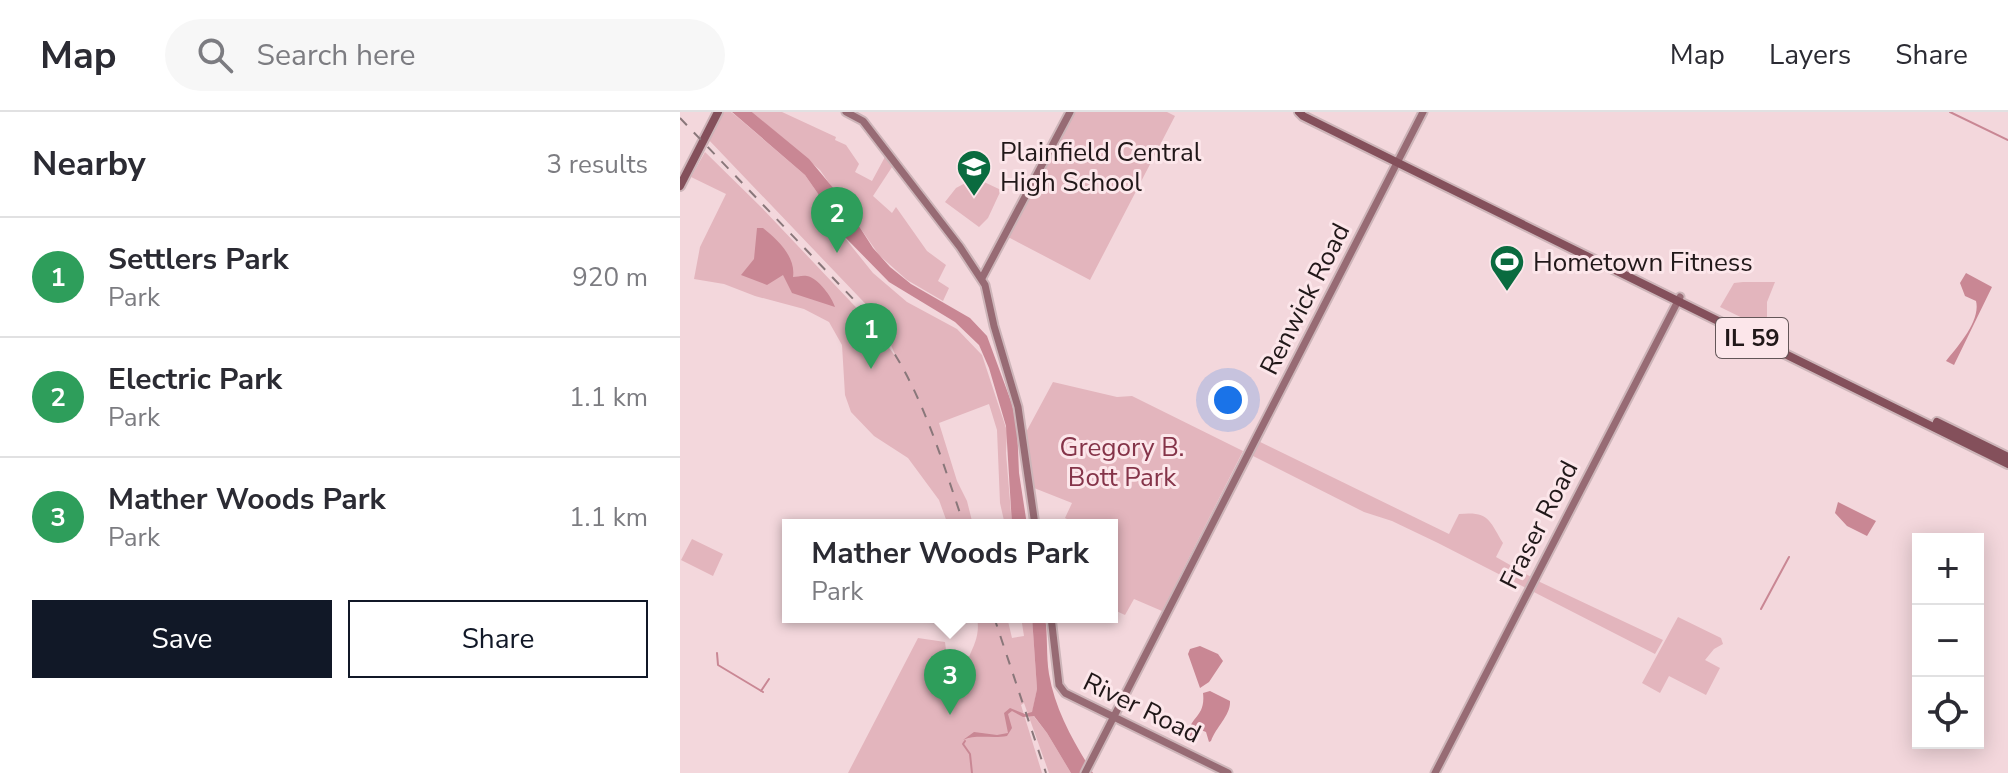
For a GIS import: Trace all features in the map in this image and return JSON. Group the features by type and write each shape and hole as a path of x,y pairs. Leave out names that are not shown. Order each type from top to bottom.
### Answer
{"main road":[{"path":"680,186 718,112"},
{"name":"IL 59","path":"1302,112 2008,464"},
{"name":"IL 59","path":"1679,299 2008,457"}],"street":[{"path":"846,112 863,121 982,278 1018,407 1034,519"},
{"path":"982,278 1070,112"},
{"name":"Renwick Road","path":"1085,773 1423,112"},
{"name":"Fraser Road","path":"1435,773 1679,299"},
{"name":"River Road","path":"1052,623 1061,689 1228,773"}],"green space":[{"path":"723,112 735,115 805,175 821,198 832,222 873,273 907,302 957,329 982,355 1007,431 1012,519 1004,519 1000,503 997,430 989,404 939,423 972,519 946,519 939,500 908,458 874,436 851,412 845,395 842,345 829,322 804,309 724,284 694,279 700,247 726,194 691,177 705,152 868,320 896,357 880,319 707,138"},
{"path":"752,112 782,112 836,137 835,140 846,145 859,164 855,172 872,181 886,155 894,164 873,196 892,213 896,207 927,251 946,265 938,281 949,288 943,301 907,280 879,255 820,170"},
{"path":"1074,112 1167,112 1175,116 1090,280 1007,239"},
{"path":"971,180 982,181 1001,190 988,218 979,227 945,202 956,188"},
{"path":"1775,282 1767,302 1767,330 1720,307 1734,283"},
{"name":"Gregory B. Bott Park","path":"1053,382 1117,397 1132,396 1243,451 1162,611 1134,599 1125,615 1118,612 1118,519 1065,518 1072,503 1029,486 1024,436"},
{"path":"1254,439 1449,534 1459,514 1482,516 1491,523 1503,543 1496,557 1540,582 1663,640 1655,654 1438,543 1392,521 1364,512 1253,456 1242,475 1237,473"},
{"path":"692,539 723,554 713,576 681,560"},
{"path":"1678,617 1721,638 1723,644 1705,660 1720,668 1706,695 1669,676 1660,693 1642,683"},
{"path":"978,623 1008,623 1012,638 1024,636 1022,623 1032,623 1037,689 1032,714 1071,773 1049,773 1024,703 1021,705 1042,773 848,773 918,638 945,642 946,650 957,656 969,657"}],"shaded area":[{"path":"732,112 752,112 809,159 890,267 911,284 970,318 987,336 1012,404 1017,427 1019,473 1026,519 1012,519 1006,426 979,345 955,322 889,282 832,222 821,198 805,175"},
{"path":"757,228 763,228 785,250 792,263 793,277 807,276 816,280 835,307 792,293 783,275 767,285 741,275 754,259"},
{"path":"1966,273 1992,287 1954,365 1946,361 1967,333 1977,309 1976,301 1965,296 1960,283"},
{"path":"1838,502 1876,521 1867,536 1847,526 1835,513"},
{"path":"1032,623 1045,623 1049,674 1056,700 1072,738 1093,773 1071,773 1034,716 1023,717 1012,711 1008,714 1012,728 1007,736 963,740 974,732 1008,733 1004,713 1010,708 1025,714 1032,712 1037,689"},
{"path":"1200,646 1218,654 1223,661 1209,682 1200,688 1188,654 1190,649"},
{"path":"1210,691 1230,701 1228,711 1211,741 1201,730 1188,739 1191,725 1202,708 1203,693"}],"waterway":[{"path":"1950,112 2008,140"},
{"path":"1761,609 1789,557"},
{"path":"717,653 718,665 763,692"},
{"path":"761,691 769,679"},
{"path":"965,741 963,744 970,754 972,773"}],"railway":[{"path":"680,118 857,303 877,328 895,354 922,408 962,519"},
{"path":"996,623 1046,773"}],"place":[{"name":"Plainfield Central High School","path":"974,198"},
{"name":"Electric Park","path":"837,253"},
{"name":"Hometown Fitness","path":"1507,293"},
{"name":"Settlers Park","path":"871,369"},
{"name":"Mather Woods Park","path":"950,715"}]}
